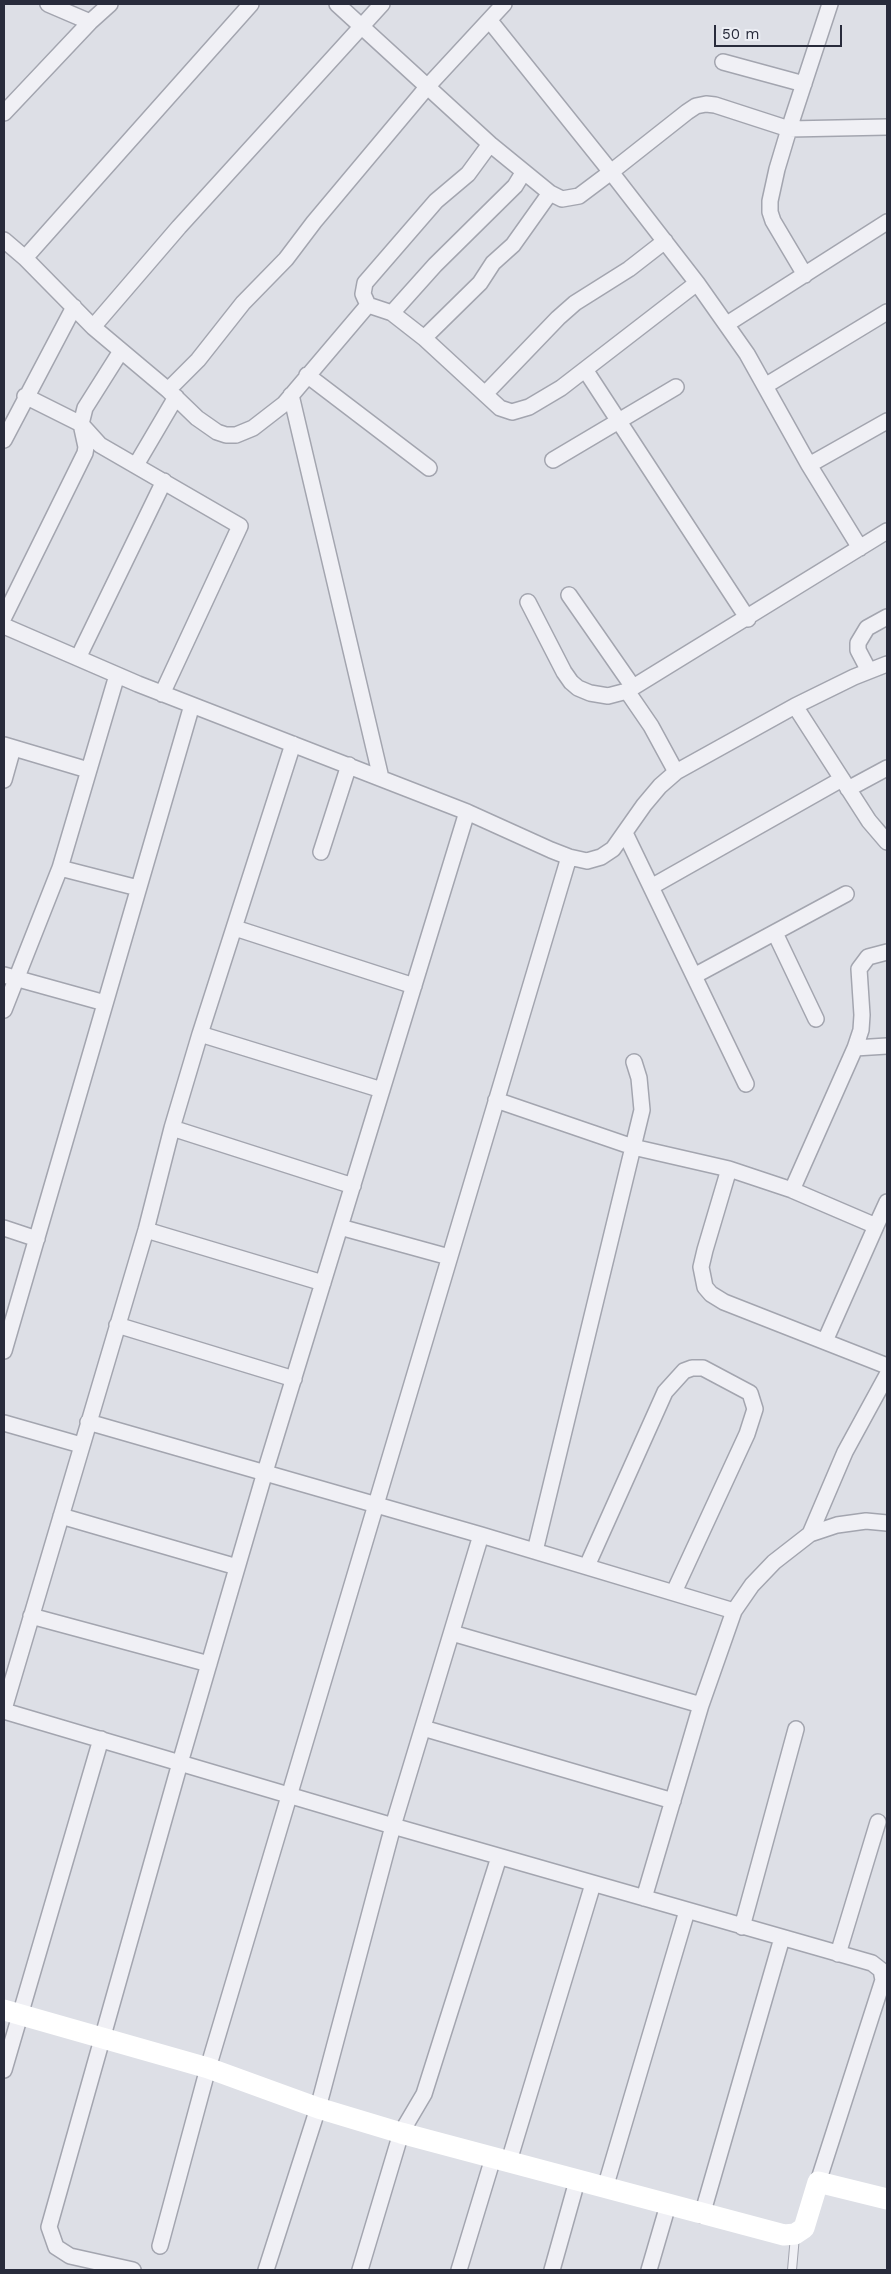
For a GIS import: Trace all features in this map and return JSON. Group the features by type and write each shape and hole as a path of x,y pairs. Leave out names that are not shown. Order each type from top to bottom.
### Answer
{"street":[{"path":"48,4 90,22"},
{"path":"4,113 90,22 110,4"},
{"path":"25,258 251,4"},
{"path":"337,4 523,173 550,193 562,199 579,196 696,106 715,105 789,129 887,127"},
{"path":"93,327 179,227 382,4"},
{"path":"136,465 172,394 243,303 286,259 314,222 428,86 504,4"},
{"path":"805,275 773,221 770,212 777,169 804,84 825,5"},
{"path":"490,21 665,241 727,324 860,548"},
{"path":"723,62 804,84"},
{"path":"490,144 468,174 436,201 366,284 363,294 368,305 392,313 424,338 506,411 519,411 547,398 586,371 696,283"},
{"path":"392,313 436,265 515,186 523,173"},
{"path":"424,338 480,283 493,262 513,245 550,193"},
{"path":"727,324 887,222"},
{"path":"4,240 25,258 93,327 217,432 236,435 253,428 284,404 368,305"},
{"path":"485,394 570,308 630,269 665,241"},
{"path":"4,440 25,396 74,307"},
{"path":"765,386 887,312"},
{"path":"4,617 85,453 86,447 81,424 85,408 121,351"},
{"path":"586,371 748,618"},
{"path":"307,375 429,468"},
{"path":"553,460 676,387"},
{"path":"291,395 381,778"},
{"path":"25,396 81,424 100,445 240,526 162,694"},
{"path":"809,465 887,421"},
{"path":"78,658 164,481"},
{"path":"528,602 571,682 578,688 599,696 630,689 887,531"},
{"path":"569,595 630,689 676,772"},
{"path":"869,671 858,650 858,643 867,628 887,617"},
{"path":"4,626 162,694 467,812 569,858 587,860 601,856 613,849 660,786 676,772 795,706 887,664"},
{"path":"4,1010 10,977 60,868 117,675"},
{"path":"4,1352 192,705"},
{"path":"795,706 869,821 887,842"},
{"path":"12,2012 208,2068 318,2108 401,2133 702,2215 784,2235 795,2234 804,2228 883,1980 881,1970 872,1963 499,1857 4,1710 146,1230 172,1128 200,1034 293,744"},
{"path":"4,780 8,746 88,770"},
{"path":"321,852 349,765"},
{"path":"651,887 845,784 887,768"},
{"path":"133,2270 70,2256 56,2247 49,2227 104,2038 180,1763 265,1472 467,812"},
{"path":"625,833 746,1084"},
{"path":"160,2246 208,2068 289,1794 378,1504 449,1257 569,858"},
{"path":"60,868 138,888"},
{"path":"694,976 846,894"},
{"path":"235,928 414,986"},
{"path":"775,933 816,1019"},
{"path":"792,1190 855,1048 862,1015 859,968 868,957 887,952"},
{"path":"10,977 105,1004"},
{"path":"200,1034 382,1090"},
{"path":"855,1048 887,1046"},
{"path":"534,1551 642,1110 639,1078 634,1062"},
{"path":"496,1100 633,1147 729,1169 792,1190 876,1226"},
{"path":"172,1128 353,1186"},
{"path":"729,1169 701,1267 705,1287 711,1294 724,1302 887,1366"},
{"path":"825,1341 887,1202"},
{"path":"340,1227 449,1257"},
{"path":"4,1228 37,1239"},
{"path":"146,1230 323,1283"},
{"path":"118,1325 294,1379"},
{"path":"587,1566 665,1392 684,1371 692,1368 703,1368 750,1393 755,1409 747,1434 674,1592"},
{"path":"810,1534 845,1452 887,1375"},
{"path":"88,1422 481,1534 734,1611"},
{"path":"4,1423 81,1445"},
{"path":"61,1516 237,1568"},
{"path":"644,1898 701,1705 734,1611 752,1585 774,1562 810,1534 837,1525 866,1521 887,1523"},
{"path":"266,2270 318,2108 393,1826 481,1534"},
{"path":"31,1616 209,1664"},
{"path":"452,1633 701,1705"},
{"path":"422,1728 673,1801"},
{"path":"742,1927 796,1729"},
{"path":"4,2070 12,2012 101,1739"},
{"path":"838,1954 878,1822"},
{"path":"360,2270 401,2133 424,2094 499,1857"},
{"path":"459,2270 501,2160 594,1884"},
{"path":"605,2188 687,1911"},
{"path":"702,2215 782,1938"},
{"path":"552,2270 577,2181"},
{"path":"818,2182 887,2198"},
{"path":"649,2270 668,2205"}],"lane":[{"path":"792,2270 795,2234"}]}
